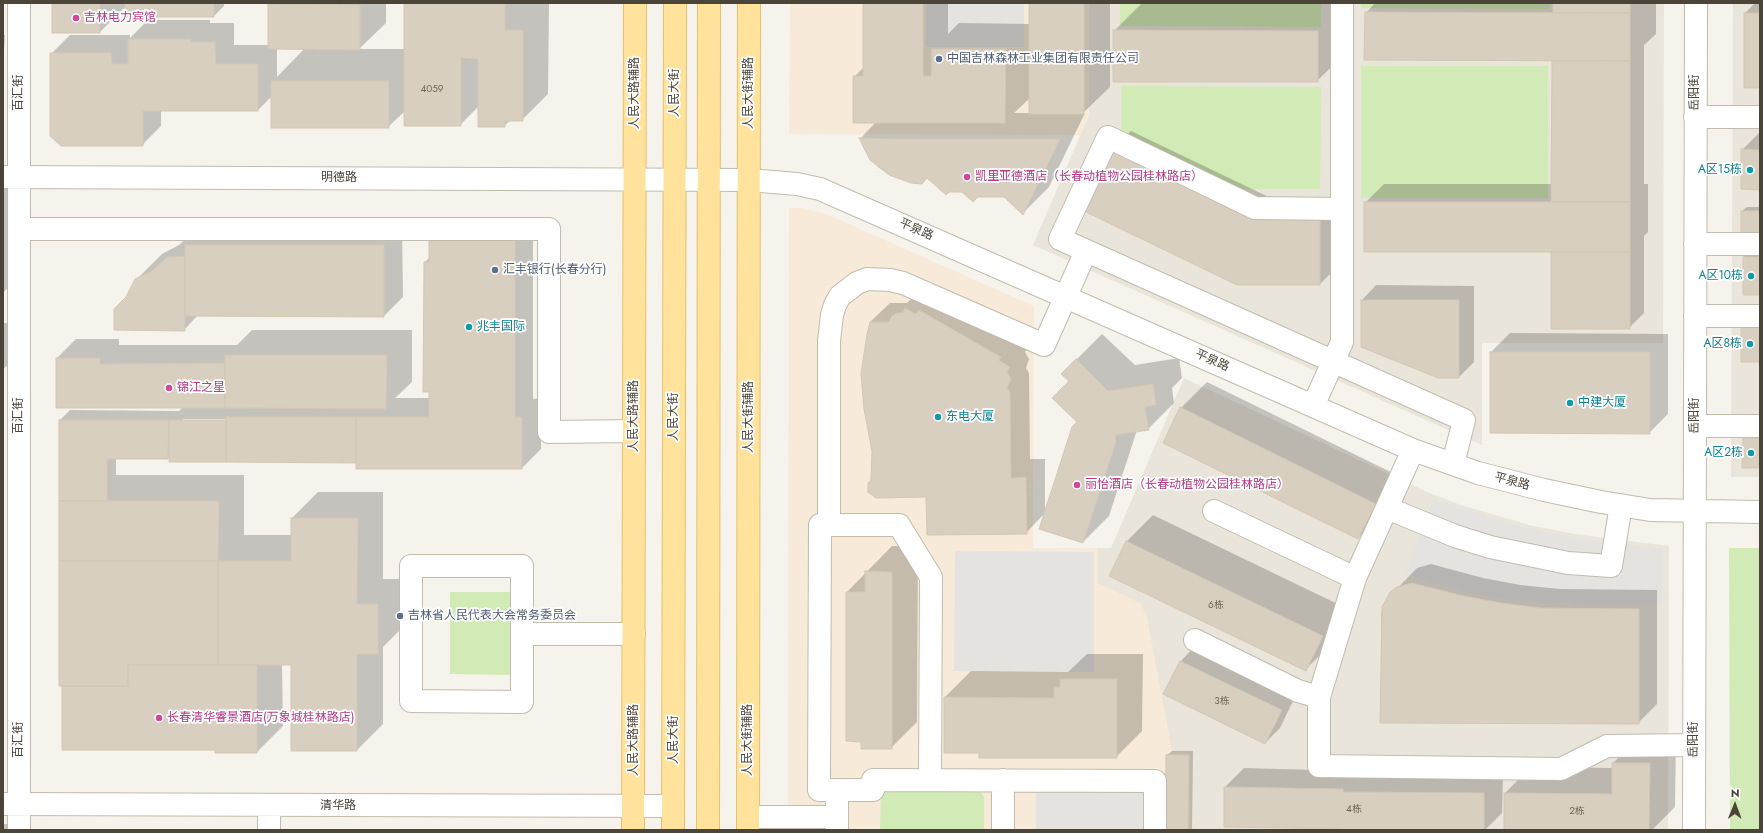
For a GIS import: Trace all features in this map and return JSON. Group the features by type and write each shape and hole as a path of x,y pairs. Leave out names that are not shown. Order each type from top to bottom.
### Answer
{"main road":[{"name":"人民大路辅路","path":"633,830 635,3"},
{"name":"人民大街","path":"673,830 675,3"},
{"path":"708,830 709,3"},
{"name":"人民大街辅路","path":"748,824 749,3"}],"street":[{"name":"百汇街","path":"19,3 11,177 19,229 11,323 11,805 19,830"},
{"path":"1313,406 1342,342 1342,3"},
{"name":"岳阳街","path":"1694,830 1696,3"},
{"path":"1695,117 1760,117"},
{"path":"1342,209 1255,208 1108,137 1060,239 1464,420 1453,464"},
{"name":"明德路","path":"11,177 675,180"},
{"name":"平泉路","path":"675,180 749,180 790,183 820,189 1413,450 1478,473 1544,490 1621,506 1650,510 1695,512 1760,512"},
{"path":"19,229 549,229 549,432 634,431"},
{"path":"1695,244 1760,244"},
{"path":"829,525 829,341 832,315 840,296 857,283 867,279 878,278 903,284 1044,345 1086,251"},
{"path":"1695,316 1760,316"},
{"path":"1695,426 1760,426"},
{"path":"1413,450 1354,578 1319,698 1319,766 1561,769 1607,746 1694,745"},
{"path":"1387,508 1448,534 1490,547 1525,556 1568,563 1611,566 1621,506"},
{"path":"1214,510 1354,578"},
{"path":"930,780 931,577 899,525 820,525 819,790 873,790 873,780 930,780 1156,780 1155,830"},
{"path":"411,566 522,566 522,634 522,702 411,701 411,566"},
{"path":"522,634 634,634"},
{"path":"1195,640 1298,691 1319,698"},
{"path":"1003,780 1003,830"},
{"path":"748,824 837,824 837,790"},
{"name":"清华路","path":"11,805 674,806"},
{"path":"269,806 269,830"}],"shaded area":[{"name":"中国吉林森林工业集团有限责任公司","path":"790,3 1089,3 1089,115 1080,135 789,134"},
{"path":"926,3 1024,3 1024,47 926,47"},
{"path":"1089,3 1664,3 1663,343 1482,343 1482,445 1033,245 1089,115"},
{"path":"1733,3 1760,3 1760,477 1731,477"},
{"path":"789,208 801,208 826,214 1034,306 1033,548 1098,548 1098,583 1140,603 1146,614 1172,752 1191,753 1191,830 788,830"},
{"path":"1184,378 1427,492 1461,505 1529,525 1575,534 1669,546 1668,830 1191,830 1191,753 1172,753 1146,614 1098,583 1098,548 1111,548"},
{"path":"1433,499 1508,523 1547,532 1585,540 1662,549 1662,604 1580,604 1502,599 1465,592 1406,574"},
{"path":"955,551 1094,552 1094,672 954,671"},
{"path":"1036,789 1146,789 1146,830 1036,830"}],"green space":[{"path":"1120,3 1321,3 1321,27 1120,26"},
{"path":"1361,3 1549,3 1549,9 1361,8"},
{"path":"1361,66 1548,66 1548,198 1361,198"},
{"path":"1121,86 1321,87 1320,189 1235,189 1121,133"},
{"path":"1729,548 1760,548 1760,830 1730,830"},
{"path":"450,592 510,592 510,675 450,674"},
{"path":"886,790 979,790 984,797 984,830 880,830 881,797"}],"building":[{"name":"吉林电力宾馆","path":"52,3 100,3 100,33 52,33"},
{"path":"125,3 214,3 214,17 125,17"},
{"path":"404,3 505,3 505,30 523,30 523,121 505,121 505,127 478,127 478,59 461,58 461,126 404,126"},
{"path":"863,3 923,3 923,76 931,76 932,49 1006,49 1005,123 853,123 853,76 863,76"},
{"path":"1029,3 1084,3 1084,114 1029,114"},
{"path":"1553,3 1630,3 1630,13 1553,13"},
{"path":"268,4 360,5 360,50 268,49"},
{"path":"1365,12 1630,13 1630,61 1364,60"},
{"path":"1744,13 1760,13 1760,88 1744,88"},
{"path":"1113,30 1318,31 1318,82 1113,82"},
{"path":"128,39 191,39 191,42 215,42 216,64 258,64 258,111 143,111 143,146 61,146 50,136 50,53 111,53 112,64 128,64"},
{"path":"1552,61 1630,61 1630,202 1551,202"},
{"path":"271,81 389,81 389,128 271,128"},
{"name":"凯里亚德酒店（长春动植物公园桂林路店）","path":"859,138 1060,139 1023,215 1004,197 978,197 973,202 962,192 949,192 946,195 927,178 922,184 911,183 889,175 870,160"},
{"name":"A区15栋","path":"1741,149 1760,150 1760,190 1741,189"},
{"path":"1111,150 1256,219 1320,219 1320,285 1237,285 1082,210"},
{"path":"1364,202 1630,202 1630,252 1364,252"},
{"path":"1741,211 1760,211 1760,235 1741,235"},
{"name":"兆丰国际","path":"429,238 515,238 515,417 522,417 522,469 356,469 356,417 429,417 429,392 423,392 424,262 429,262"},
{"path":"185,245 384,245 384,317 185,316"},
{"path":"1551,252 1630,252 1630,329 1551,329"},
{"path":"185,256 185,331 114,330 114,309 126,297 135,279 152,271 167,257"},
{"name":"A区10栋","path":"1743,257 1760,257 1760,295 1743,295"},
{"path":"1361,300 1459,300 1459,378 1438,378 1361,347"},
{"name":"东电大厦","path":"905,308 916,314 919,310 1001,357 999,360 1010,367 1007,372 1011,379 1007,388 1010,392 1011,478 1026,477 1027,534 927,535 926,497 876,498 868,492 868,483 871,480 872,451 864,409 861,374 867,334 870,322 889,322 892,316 897,313 903,313"},
{"name":"A区8栋","path":"1741,326 1760,326 1760,362 1741,362"},
{"name":"中建大厦","path":"1490,352 1650,352 1650,434 1490,433"},
{"path":"225,355 387,355 386,409 225,408"},
{"path":"56,358 100,358 100,364 225,363 225,408 56,408"},
{"name":"丽怡酒店（长春动植物公园桂林路店）","path":"1076,359 1108,391 1153,384 1156,405 1145,407 1149,430 1115,435 1116,442 1083,543 1039,529 1072,427 1077,422 1052,398 1069,381 1061,374"},
{"path":"1180,407 1376,504 1358,539 1163,443"},
{"path":"226,417 356,417 356,463 226,462"},
{"path":"59,420 169,420 168,459 107,459 107,501 59,501"},
{"path":"169,420 226,420 226,462 169,462"},
{"name":"A区2栋","path":"1743,437 1760,437 1760,468 1742,468"},
{"path":"59,501 219,501 218,561 59,561"},
{"path":"291,518 358,518 357,604 378,604 378,654 357,654 357,751 291,751 291,665 218,665 218,561 291,561"},
{"path":"1126,541 1323,636 1306,671 1109,576"},
{"path":"59,561 218,561 218,665 128,665 128,686 59,686"},
{"path":"865,571 892,572 892,749 861,749 861,742 846,741 846,592 865,592"},
{"path":"1412,583 1464,596 1540,608 1639,609 1639,724 1380,723 1382,607 1390,592 1397,587"},
{"path":"1180,661 1282,710 1265,744 1163,694"},
{"name":"长春清华睿景酒店(万象城桂林路店)","path":"128,665 257,665 257,753 215,753 215,750 62,750 62,686 128,686"},
{"path":"1060,679 1117,679 1117,758 979,758 979,753 944,753 944,697 1054,698 1054,687 1060,687"},
{"path":"1166,755 1189,755 1188,830 1165,830"},
{"path":"1612,763 1650,763 1649,830 1504,830 1504,793 1612,794"},
{"path":"1224,787 1343,789 1343,792 1484,793 1484,830 1342,830 1224,827"}],"place":[{"name":"吉林电力宾馆","path":"76,18"},
{"name":"中国吉林森林工业集团有限责任公司","path":"939,59"},
{"name":"A区15栋","path":"1750,170"},
{"name":"凯里亚德酒店（长春动植物公园桂林路店）","path":"967,177"},
{"name":"汇丰银行(长春分行)","path":"495,270"},
{"name":"A区10栋","path":"1751,276"},
{"name":"兆丰国际","path":"469,327"},
{"name":"A区8栋","path":"1750,344"},
{"name":"锦江之星","path":"169,388"},
{"name":"中建大厦","path":"1570,403"},
{"name":"东电大厦","path":"938,417"},
{"name":"A区2栋","path":"1751,453"},
{"name":"丽怡酒店（长春动植物公园桂林路店）","path":"1077,485"},
{"name":"吉林省人民代表大会常务委员会","path":"400,616"},
{"name":"长春清华睿景酒店(万象城桂林路店)","path":"159,718"}]}
